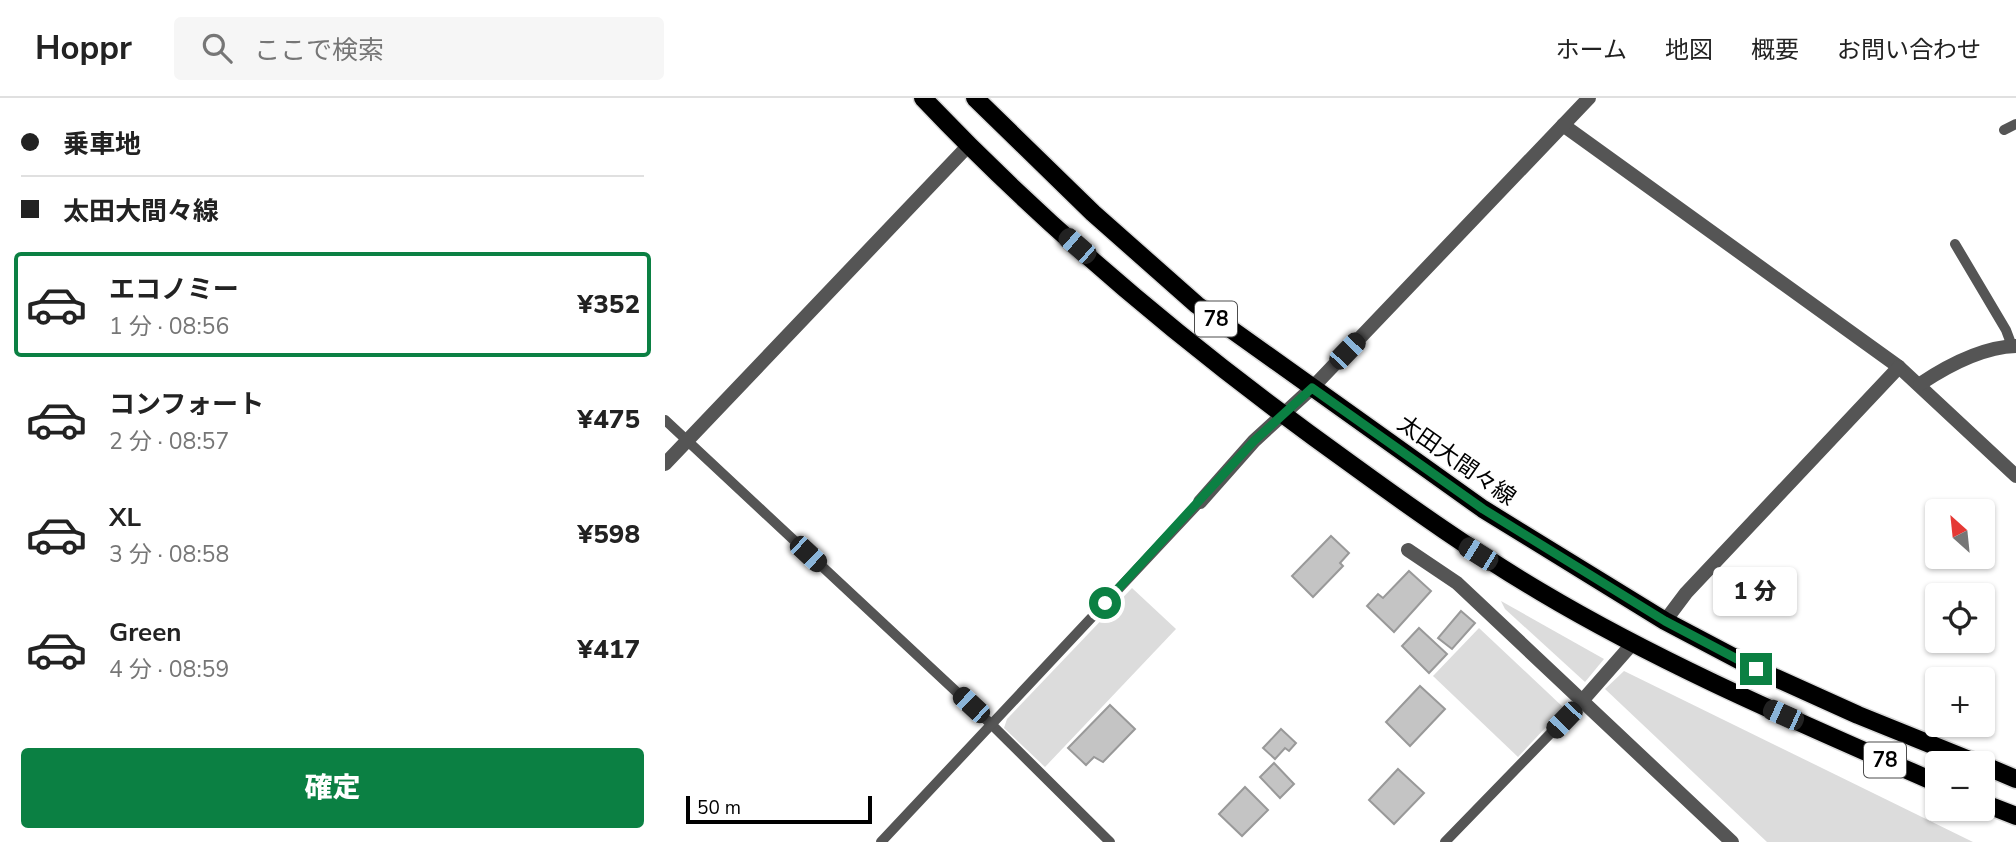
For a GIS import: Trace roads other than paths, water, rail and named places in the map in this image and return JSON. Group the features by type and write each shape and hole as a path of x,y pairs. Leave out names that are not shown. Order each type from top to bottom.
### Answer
{"main road":[{"name":"78","path":"923,98 968,146 1057,229 1154,313 1282,414 1457,540 1543,593 1633,643 1733,693 1925,778"},
{"name":"太田大間々線","path":"975,98 1093,213 1197,304 1483,509 1665,621 1778,679 1947,751"},
{"path":"1995,770 2016,779"},
{"path":"1995,808 2016,816"}],"street":[{"path":"1200,502 1254,441 1312,388 1588,98"},
{"path":"1563,125 1899,367 2016,475"},
{"path":"665,464 968,146"},
{"path":"1920,384 1934,374 1974,356 2014,346"},
{"path":"1665,621 1686,593 1899,367"},
{"path":"1408,550 1457,583 1732,842"},
{"path":"1582,701 1633,643"}],"lane":[{"path":"2004,130 2016,124"},
{"path":"1955,244 2014,346"},
{"path":"665,421 991,724 1110,842"},
{"path":"881,842 1200,502"},
{"path":"1445,842 1582,701"}]}
